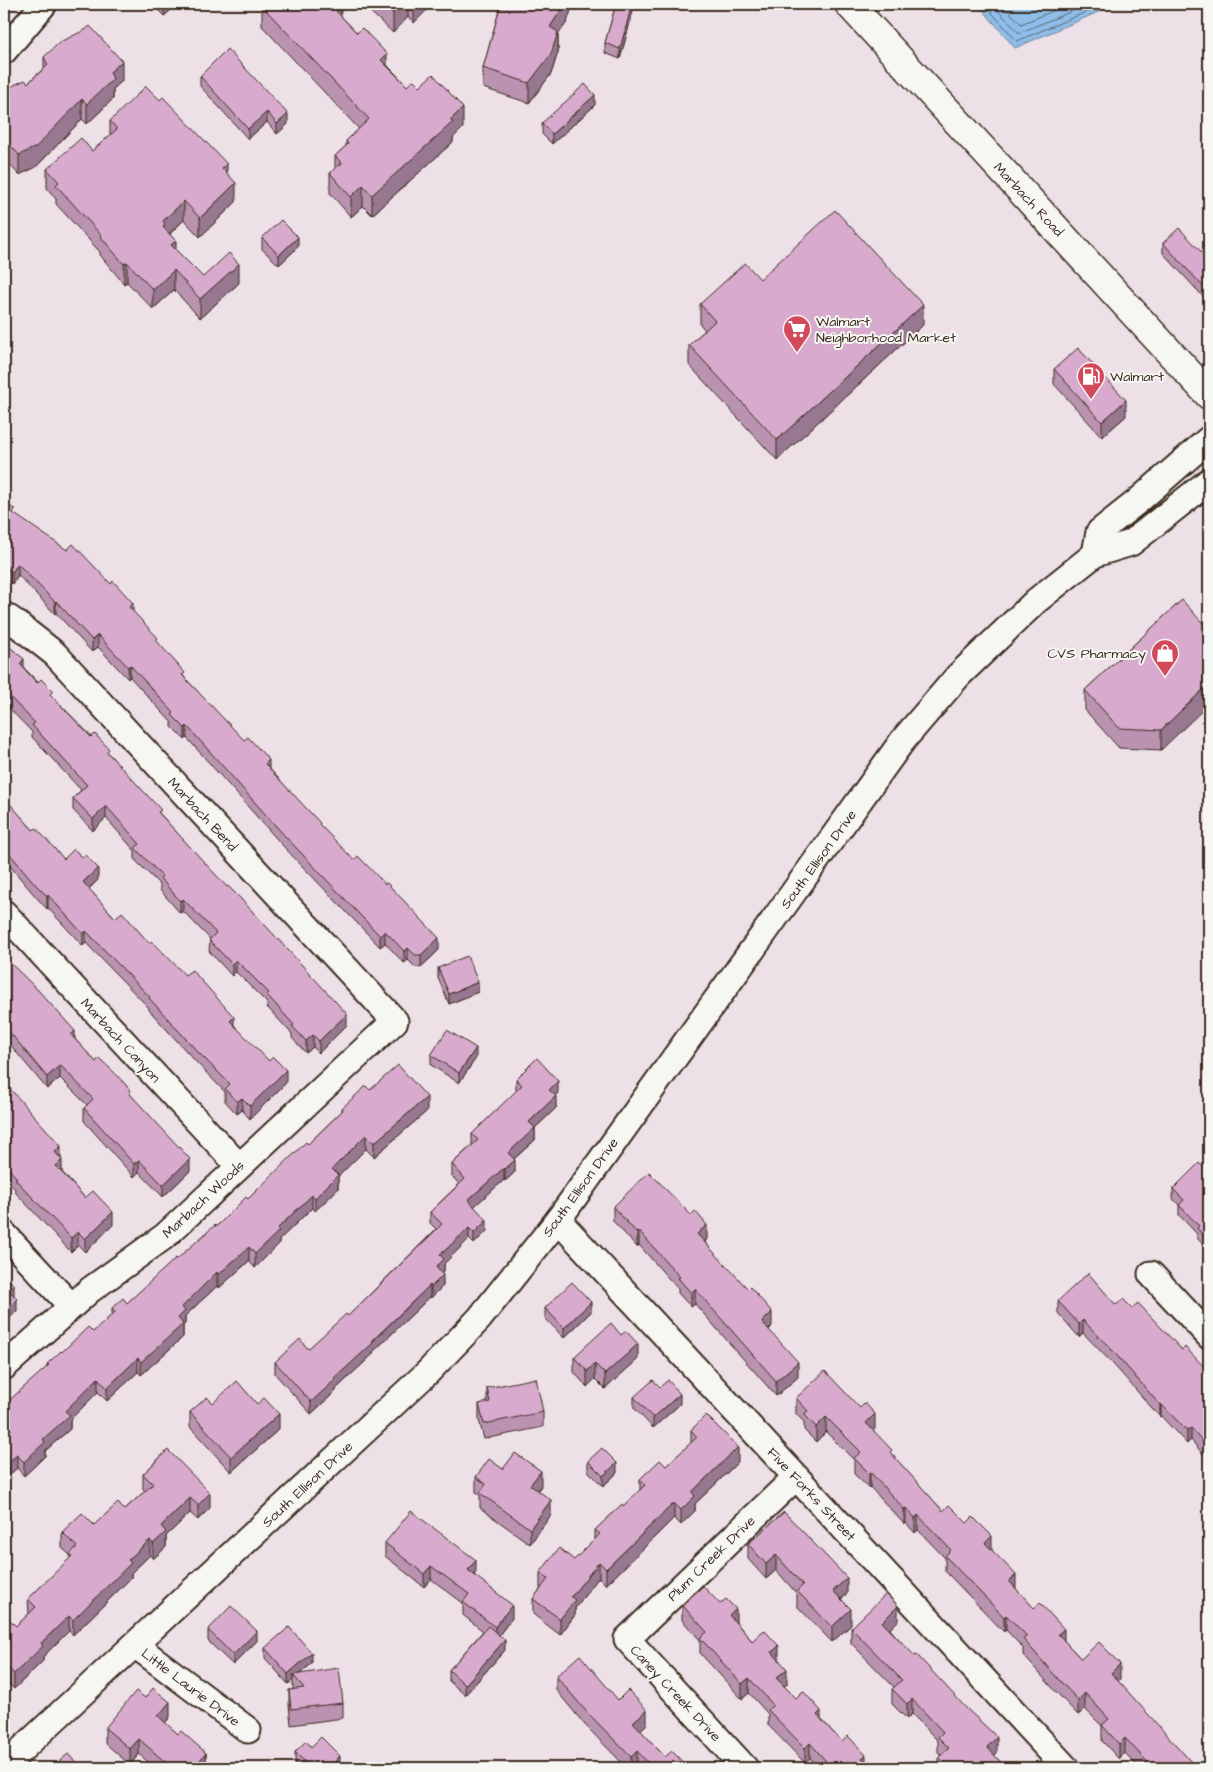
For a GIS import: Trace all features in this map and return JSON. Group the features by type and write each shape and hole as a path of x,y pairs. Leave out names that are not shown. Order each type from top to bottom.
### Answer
{"main road":[{"name":"Marbach Road","path":"849,4 1209,395"}],"street":[{"path":"4,51 44,4"},
{"path":"1095,554 1100,532 1209,439"},
{"name":"South Ellison Drive","path":"4,1766 427,1373 479,1320 558,1220 903,740 958,676 1036,601 1095,554 1131,543 1209,481"},
{"name":"Marbach Bend","path":"4,615 54,654 395,1021"},
{"name":"Marbach Canyon","path":"4,913 239,1166"},
{"name":"Marbach Woods","path":"4,1368 90,1290 165,1236 395,1021"},
{"name":"Five Forks Street","path":"558,1220 1066,1768"},
{"path":"4,1234 71,1306"},
{"path":"1151,1274 1206,1327"},
{"name":"Plum Creek Drive","path":"627,1640 796,1477"},
{"name":"Caney Creek Drive","path":"627,1640 745,1768"},
{"name":"Little Laurie Drive","path":"135,1644 248,1730"}],"water":[{"path":"978,4 1117,4 1015,48"}],"building":[{"path":"265,4 338,4 341,7 336,11 357,33 362,28 387,54 381,60 407,86 414,80 420,86 433,74 463,108 450,120 453,122 372,195 363,185 351,197 330,173 342,163 335,156 348,144 346,141 369,119 262,6"},
{"path":"383,4 401,4 393,13"},
{"path":"501,4 565,4 550,27 558,32 551,54 529,83 483,68"},
{"path":"616,4 632,4 620,49 605,43"},
{"path":"90,26 122,61 110,72 113,79 87,104 82,99 36,147 19,155 4,138 4,95 14,85 25,80 28,83 48,65 44,57 60,42"},
{"path":"227,49 288,114 277,124 267,112 248,129 200,76"},
{"path":"585,84 595,95 552,134 542,123"},
{"path":"146,86 160,100 163,97 227,164 222,168 236,183 200,218 184,201 163,221 165,224 163,227 176,241 171,245 203,277 229,253 239,264 200,299 174,270 153,290 127,262 124,264 56,185 59,182 47,169 81,138 92,151 117,129 110,121"},
{"name":"Walmart Neighborhood Market","path":"835,210 923,305 777,440 689,345 715,321 700,304 745,263 760,279"},
{"path":"281,220 298,237 279,255 262,238"},
{"path":"1179,228 1209,260 1209,293 1163,243"},
{"path":"1078,348 1126,400 1102,422 1054,369"},
{"path":"4,504 15,509 13,513 67,550 73,544 111,584 113,581 133,603 129,607 158,638 156,640 185,673 182,675 244,740 248,737 269,760 265,764 354,860 358,856 385,884 387,883 439,938 421,955 415,955 408,948 404,951 385,931 380,936 283,834 187,726 185,728 172,715 174,713 130,665 128,667 98,635 92,640 18,564 12,572 4,567"},
{"name":"CVS Pharmacy","path":"1182,600 1209,630 1209,684 1161,730 1119,728 1085,690"},
{"path":"11,648 24,659 20,664 37,683 41,679 53,691 50,694 91,737 95,734 109,749 107,752 161,810 158,812 347,1014 319,1041 313,1035 306,1041 267,995 269,993 236,960 232,964 209,940 216,933 183,899 180,901 160,878 162,876 135,848 140,844 106,806 93,819 73,798 87,785 32,725 35,723 4,691 4,650 6,653"},
{"path":"4,781 8,785 4,789"},
{"path":"4,797 33,830 36,828 64,859 74,849 82,857 85,855 98,868 83,882 115,918 122,912 149,943 152,941 185,975 192,970 234,1017 230,1021 269,1061 273,1057 286,1070 250,1106 242,1098 237,1102 225,1089 230,1084 86,931 83,934 48,895 36,885 4,847"},
{"path":"467,956 478,982 449,994 438,968"},
{"path":"7,960 37,989 75,1031 71,1035 96,1062 99,1058 119,1077 131,1091 129,1093 190,1159 163,1185 139,1160 134,1164 84,1108 93,1099 60,1065 47,1077 7,1029 10,1026 4,1020 4,962"},
{"path":"447,1030 476,1048 459,1073 431,1055"},
{"path":"537,1058 558,1081 549,1090 556,1096 529,1122 535,1128 508,1153 515,1160 468,1200 487,1220 474,1233 469,1228 440,1255 444,1259 436,1267 443,1275 431,1287 430,1285 311,1402 275,1362 300,1339 308,1349 346,1314 348,1316 442,1224 430,1212 465,1179 452,1164 478,1140 472,1134 522,1085 516,1079"},
{"path":"398,1065 427,1097 374,1143 366,1135 332,1169 338,1175 315,1198 312,1195 277,1229 279,1231 255,1254 249,1247 219,1274 217,1272 182,1307 185,1311 178,1318 183,1324 141,1362 138,1358 107,1388 98,1378 65,1411 70,1415 43,1439 45,1442 24,1462 17,1455 4,1466 4,1405 88,1327 93,1332 115,1312 112,1308 123,1298 127,1303 176,1258 215,1225 216,1227 246,1197 248,1199 306,1142 308,1144 366,1086 370,1090"},
{"path":"4,1082 61,1146 55,1152 62,1160 56,1166 85,1198 93,1191 113,1212 85,1239 78,1232 71,1238 15,1179 17,1178 4,1164"},
{"path":"1199,1163 1209,1173 1209,1241 1197,1228 1199,1226 1179,1205 1184,1200 1173,1189"},
{"path":"649,1172 691,1215 695,1211 707,1225 697,1234 772,1312 762,1322 798,1362 776,1381 695,1289 691,1293 678,1278 680,1277 639,1231 637,1233 613,1207"},
{"path":"1088,1273 1116,1305 1123,1299 1132,1308 1138,1303 1182,1350 1185,1347 1209,1372 1209,1448 1191,1428 1187,1431 1160,1405 1083,1320 1079,1324 1058,1301"},
{"path":"4,1275 14,1285 9,1290 17,1299 4,1312"},
{"path":"572,1282 591,1302 564,1328 545,1308"},
{"path":"611,1323 621,1335 626,1331 638,1344 605,1374 595,1364 587,1371 574,1357"},
{"path":"825,1371 860,1408 865,1403 875,1414 866,1423 892,1450 890,1452 943,1511 949,1505 967,1523 973,1517 992,1536 985,1543 1016,1575 1009,1581 1034,1608 1040,1603 1064,1629 1058,1634 1081,1659 1099,1642 1120,1664 1111,1673 1193,1764 1189,1768 1153,1768 1125,1738 1119,1744 1102,1725 1109,1719 1085,1693 1078,1700 1023,1639 1027,1636 1006,1615 1004,1617 945,1556 951,1550 918,1515 915,1518 906,1508 904,1509 870,1472 854,1458 861,1452 826,1417 816,1427 804,1414 808,1411 796,1398"},
{"path":"536,1378 543,1412 484,1424 479,1404 490,1402 487,1388"},
{"path":"653,1380 660,1387 668,1380 680,1394 653,1418 634,1397"},
{"path":"237,1381 257,1404 264,1398 279,1414 231,1457 190,1412 207,1397 213,1403"},
{"path":"706,1415 738,1447 692,1492 695,1496 681,1510 674,1503 606,1569 599,1562 571,1597 575,1600 560,1619 533,1599 548,1579 540,1573 559,1548 574,1560 600,1534 595,1530 645,1485 640,1479 660,1460 666,1466 697,1437 691,1430"},
{"path":"602,1448 617,1463 603,1476 588,1461"},
{"path":"168,1450 210,1493 198,1505 190,1498 161,1526 166,1532 153,1544 150,1540 128,1560 131,1563 73,1620 69,1616 41,1643 43,1646 14,1674 4,1663 4,1614 16,1626 36,1607 28,1599 72,1556 70,1554 77,1547 62,1532 82,1513 94,1525 118,1503 124,1510 153,1484 143,1474"},
{"path":"515,1453 541,1471 530,1485 551,1500 530,1529 480,1493 486,1484 476,1477 489,1459 503,1469"},
{"path":"411,1511 476,1560 468,1570 512,1605 495,1627 463,1602 469,1594 431,1566 424,1574 385,1543"},
{"path":"784,1512 847,1578 833,1591 851,1609 832,1627 797,1591 803,1585 776,1555 766,1564 748,1544"},
{"path":"703,1586 720,1604 726,1599 736,1609 729,1615 752,1641 764,1630 779,1646 772,1652 787,1669 776,1678 796,1698 803,1691 821,1711 817,1715 842,1742 848,1736 866,1755 862,1758 871,1768 832,1768 810,1743 805,1748 768,1710 773,1705 749,1678 742,1684 700,1638 707,1632 682,1605"},
{"path":"886,1594 898,1606 882,1622 997,1737 987,1747 1006,1768 950,1768 939,1757 949,1748 938,1737 943,1732 912,1699 907,1704 892,1689 902,1680 851,1628"},
{"path":"231,1606 257,1631 233,1655 208,1630"},
{"path":"488,1626 505,1640 465,1685 449,1670"},
{"path":"289,1627 312,1653 288,1674 265,1648"},
{"path":"580,1655 618,1700 628,1690 647,1710 633,1722 665,1757 672,1751 688,1768 653,1768 637,1751 631,1757 585,1710 556,1676"},
{"path":"339,1668 343,1703 291,1709 289,1690 304,1688 293,1675"},
{"path":"153,1688 170,1702 158,1716 178,1734 181,1731 206,1753 193,1768 172,1768 139,1739 130,1749 105,1728 136,1691 145,1698"},
{"path":"321,1737 340,1756 329,1768 311,1768 295,1752 306,1741 311,1747"},
{"path":"68,1754 81,1768 58,1768 55,1765"}],"place":[{"name":"Walmart Neighborhood Market","path":"797,353"},
{"name":"Walmart","path":"1091,400"},
{"name":"CVS Pharmacy","path":"1165,677"}]}
